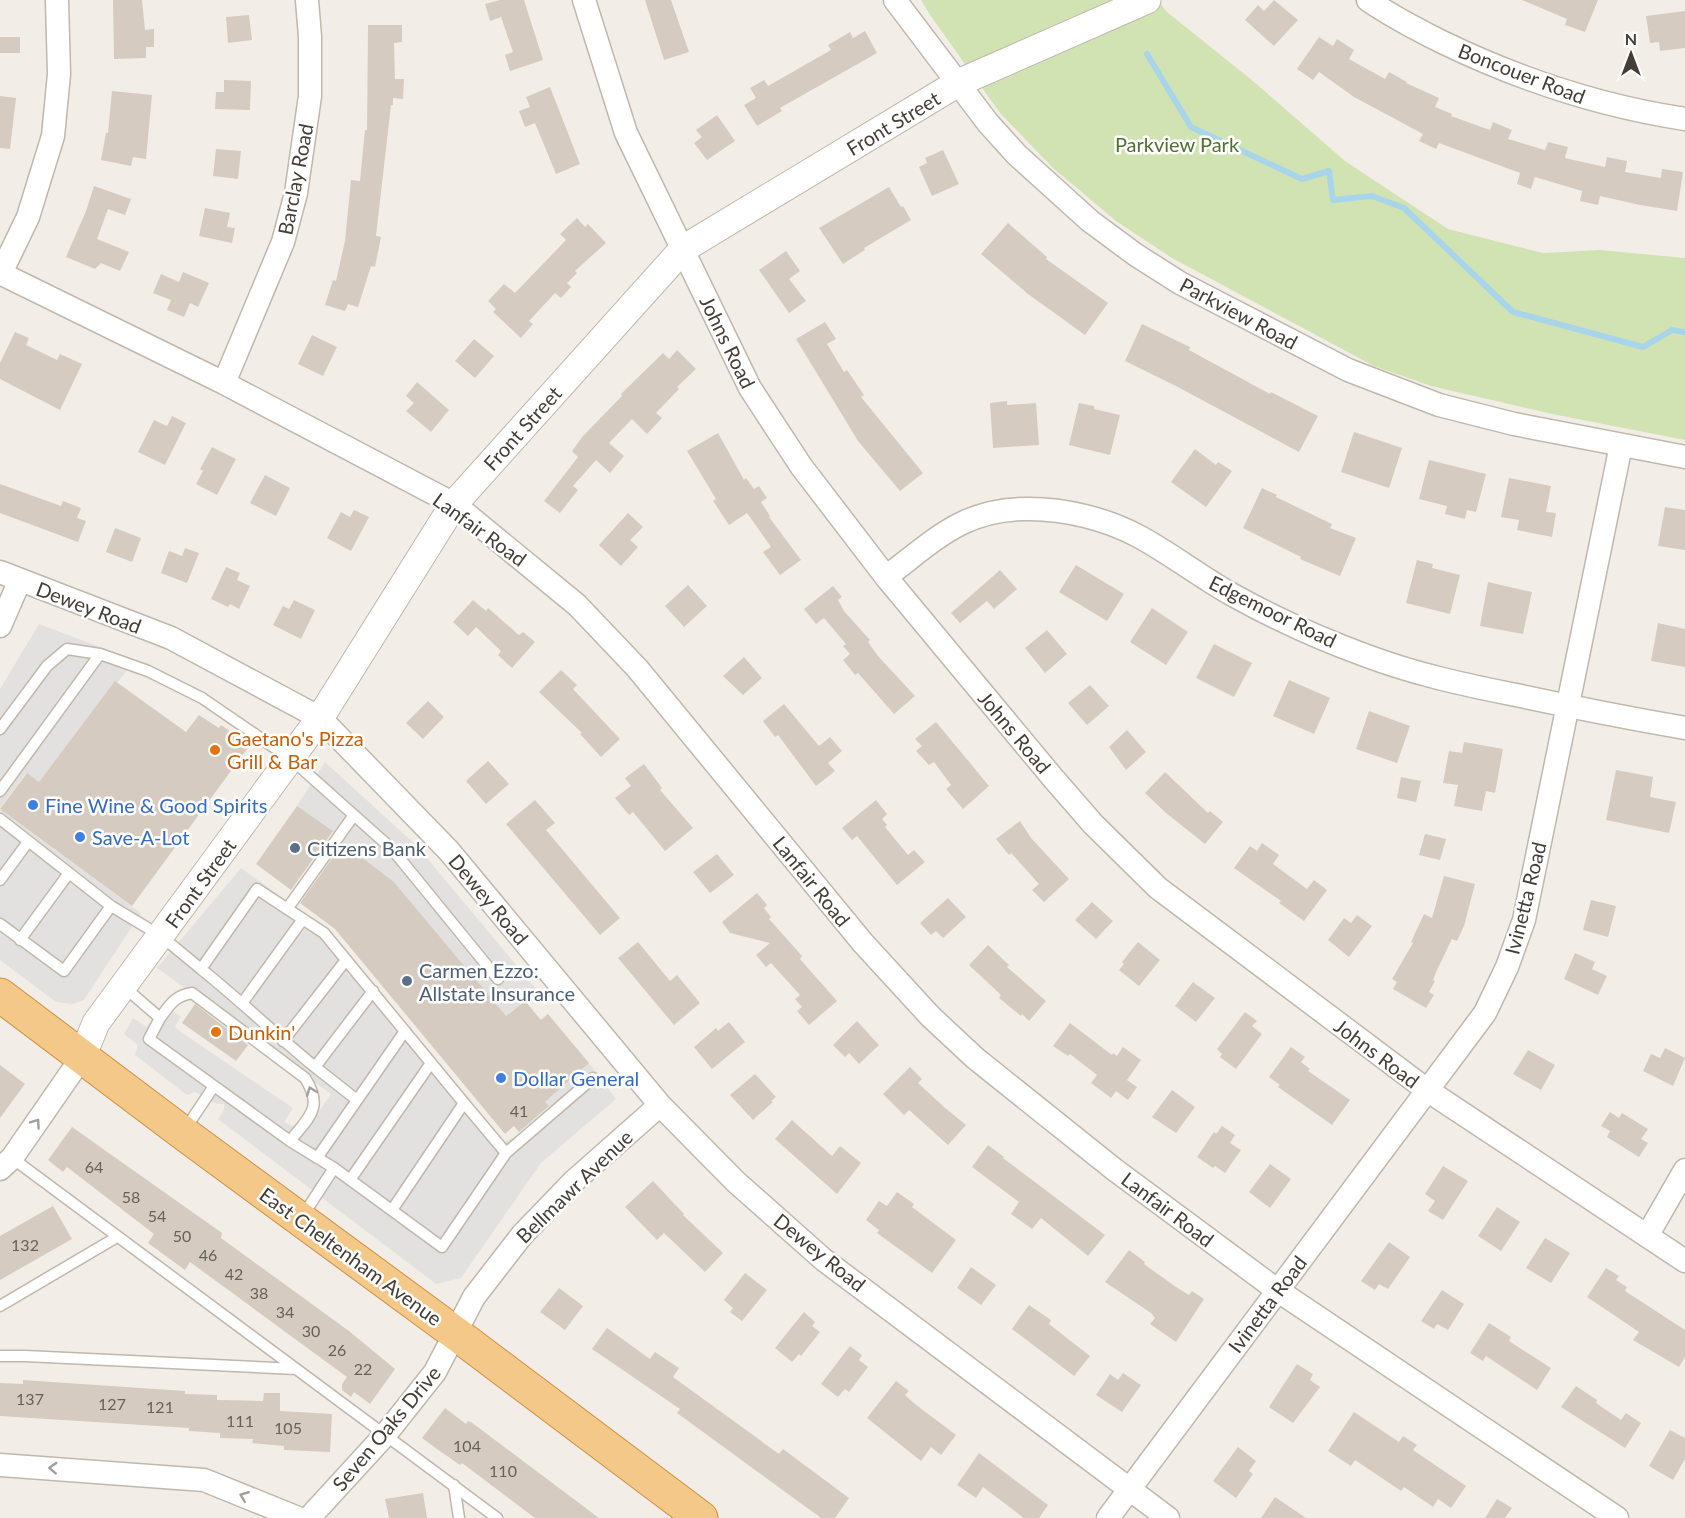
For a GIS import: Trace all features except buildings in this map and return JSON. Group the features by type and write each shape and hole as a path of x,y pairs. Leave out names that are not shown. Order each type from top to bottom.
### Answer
{"highway":[{"name":"East Cheltenham Avenue","path":"0,995 701,1518"}],"street":[{"path":"0,273 28,218 52,136 59,74 57,0"},
{"name":"Barclay Road","path":"224,384 284,242 296,194 310,96 310,37 307,0"},
{"name":"Johns Road","path":"584,0 626,133 750,388 801,466 886,577 1059,786 1093,824 1158,888 1427,1090 1685,1261"},
{"name":"Parkview Road","path":"895,0 988,123 1017,155 1090,221 1136,255 1180,283 1348,370 1429,401 1514,424 1685,457"},
{"name":"Front Street","path":"82,1057 96,1023 320,718 454,504 683,249 958,83 1147,0"},
{"name":"Boncouer Road","path":"1368,0 1424,33 1470,56 1518,75 1575,95 1643,113 1685,119"},
{"name":"Lanfair Road","path":"0,273 224,384 454,504 577,605 637,669 863,943 930,1016 975,1058 1115,1170 1277,1290 1617,1518"},
{"name":"Ivinetta Road","path":"1108,1518 1485,1013 1524,920 1621,445"},
{"name":"Edgemoor Road","path":"886,577 954,526 977,515 1003,510 1031,509 1086,516 1115,525 1140,537 1230,593 1294,626 1367,656 1436,679 1685,728"},
{"path":"0,626 10,576"},
{"name":"Dewey Road","path":"10,576 171,638 320,718 449,851 660,1105 736,1182 824,1260 1167,1518"},
{"path":"4,1162 82,1057"},
{"name":"Bellmawr Avenue","path":"455,1333 474,1296 522,1235 574,1181 660,1105"},
{"path":"1647,1236 1685,1170"},
{"name":"Seven Oaks Drive","path":"309,1518 385,1435 435,1372 455,1333"},
{"path":"0,1465 204,1480 298,1518"}],"lane":[{"path":"0,729 47,666 67,649 100,654 148,671 202,698 291,759 392,849 498,979"},
{"path":"0,791 100,654"},
{"path":"287,909 354,815"},
{"path":"0,819 111,906 161,936 243,1002 283,1041 357,1100"},
{"path":"0,880 28,842"},
{"path":"20,940 69,873"},
{"path":"201,969 257,889 324,933 506,1153"},
{"path":"0,924 64,971 111,906"},
{"path":"243,1002 303,919"},
{"path":"283,1041 346,960"},
{"path":"123,986 160,1018"},
{"path":"315,1067 373,991"},
{"path":"290,1141 310,1116 315,1103 314,1091 305,1078 192,993 181,995 172,1002 149,1039 290,1141 334,1168 442,1247 506,1153 593,1078"},
{"path":"317,1158 405,1031"},
{"path":"350,1180 432,1063"},
{"path":"183,1133 214,1086"},
{"path":"392,1210 464,1103"},
{"path":"4,1162 117,1237 497,1518"},
{"path":"300,1219 334,1168"},
{"path":"0,1306 117,1237"},
{"path":"0,1356 296,1369"},
{"path":"454,1485 459,1518"}],"green space":[{"name":"Parkview Park","path":"921,0 1158,0 1167,12 1253,81 1345,161 1448,229 1543,253 1600,250 1685,258 1685,440 1552,414 1431,386 1374,366 1172,258 1116,221 1053,168 1000,113"}],"shaded area":[{"path":"39,624 135,660 39,782 26,773 0,808 0,689"},
{"path":"325,762 416,845 538,991 505,1016 394,882 342,843 334,832 297,806"},
{"path":"0,809 141,913 84,1000 73,1004 56,1002 0,960"},
{"path":"241,868 312,919 366,975 450,1080 504,1142 521,1134 551,1109 545,1102 589,1063 616,1099 541,1163 461,1278 436,1284 218,1119 224,1110 224,1104 217,1104 195,1092 187,1095 135,1055 138,1045 124,1034 133,1018 147,1027 162,1006 181,1016 175,1027 181,1032 293,1108 284,1122 305,1132 331,1094 157,968"}],"waterway":[{"path":"1147,54 1191,127 1302,179 1329,171 1333,200 1372,196 1404,208 1513,312 1643,347 1672,330 1685,332"}],"place":[{"name":"Gaetano's Pizza Grill & Bar","path":"215,750"},
{"name":"Fine Wine & Good Spirits","path":"33,805"},
{"name":"Save-A-Lot","path":"80,837"},
{"name":"Citizens Bank","path":"295,848"},
{"name":"Carmen Ezzo: Allstate Insurance","path":"407,981"},
{"name":"Dunkin'","path":"216,1032"},
{"name":"Dollar General","path":"501,1078"}]}
